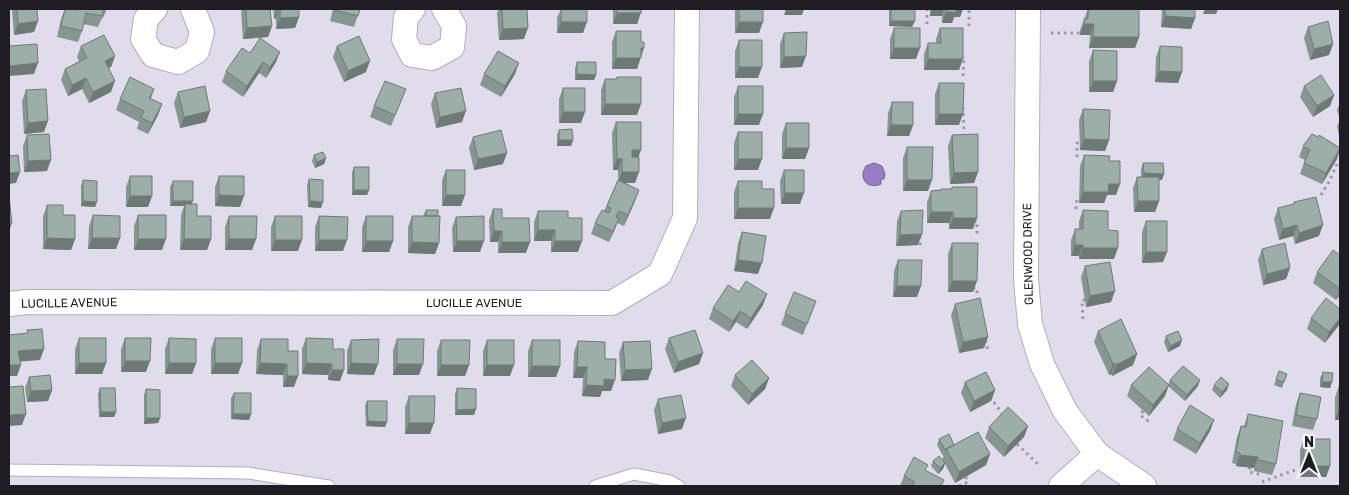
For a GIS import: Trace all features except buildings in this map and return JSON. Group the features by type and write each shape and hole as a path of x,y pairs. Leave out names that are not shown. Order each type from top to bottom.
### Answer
{"street":[{"path":"155,9 146,19 142,39 153,55 178,62 197,51 202,32 193,9"},
{"path":"412,9 406,16 404,39 412,55 432,58 452,47 454,26 444,9"},
{"name":"LUCILLE AVENUE","path":"9,304 27,302 612,304 660,274 685,218 687,9"},
{"name":"GLENWOOD DRIVE","path":"1028,9 1026,280 1030,324 1042,364 1065,411 1097,454 1144,486"},
{"path":"1061,486 1097,454"}],"lane":[{"path":"9,470 248,473 329,486"},
{"path":"595,486 634,474 670,481 680,486"}],"path":[{"path":"927,9 927,24"},
{"path":"969,9 969,26"},
{"path":"1051,33 1080,33"},
{"path":"959,57 964,57 964,78"},
{"path":"959,108 963,108 964,131"},
{"path":"1077,157 1077,144 1080,144"},
{"path":"1321,195 1337,164"},
{"path":"1076,209 1077,199 1079,199"},
{"path":"973,221 977,221 977,235"},
{"path":"920,236 920,245"},
{"path":"973,288 977,288 977,297"},
{"path":"1083,319 1082,300 1085,300"},
{"path":"983,343 986,342 988,351"},
{"path":"986,392 1007,420"},
{"path":"1143,411 1140,415 1151,424"},
{"path":"1017,444 1040,466"},
{"path":"1250,467 1249,472 1263,475"},
{"path":"1262,482 1295,470"},
{"path":"958,486 968,482 966,477"}],"shaded area":[{"path":"874,163 882,166 885,174 884,179 881,179 881,184 868,184 864,179 863,175 866,166"}]}
